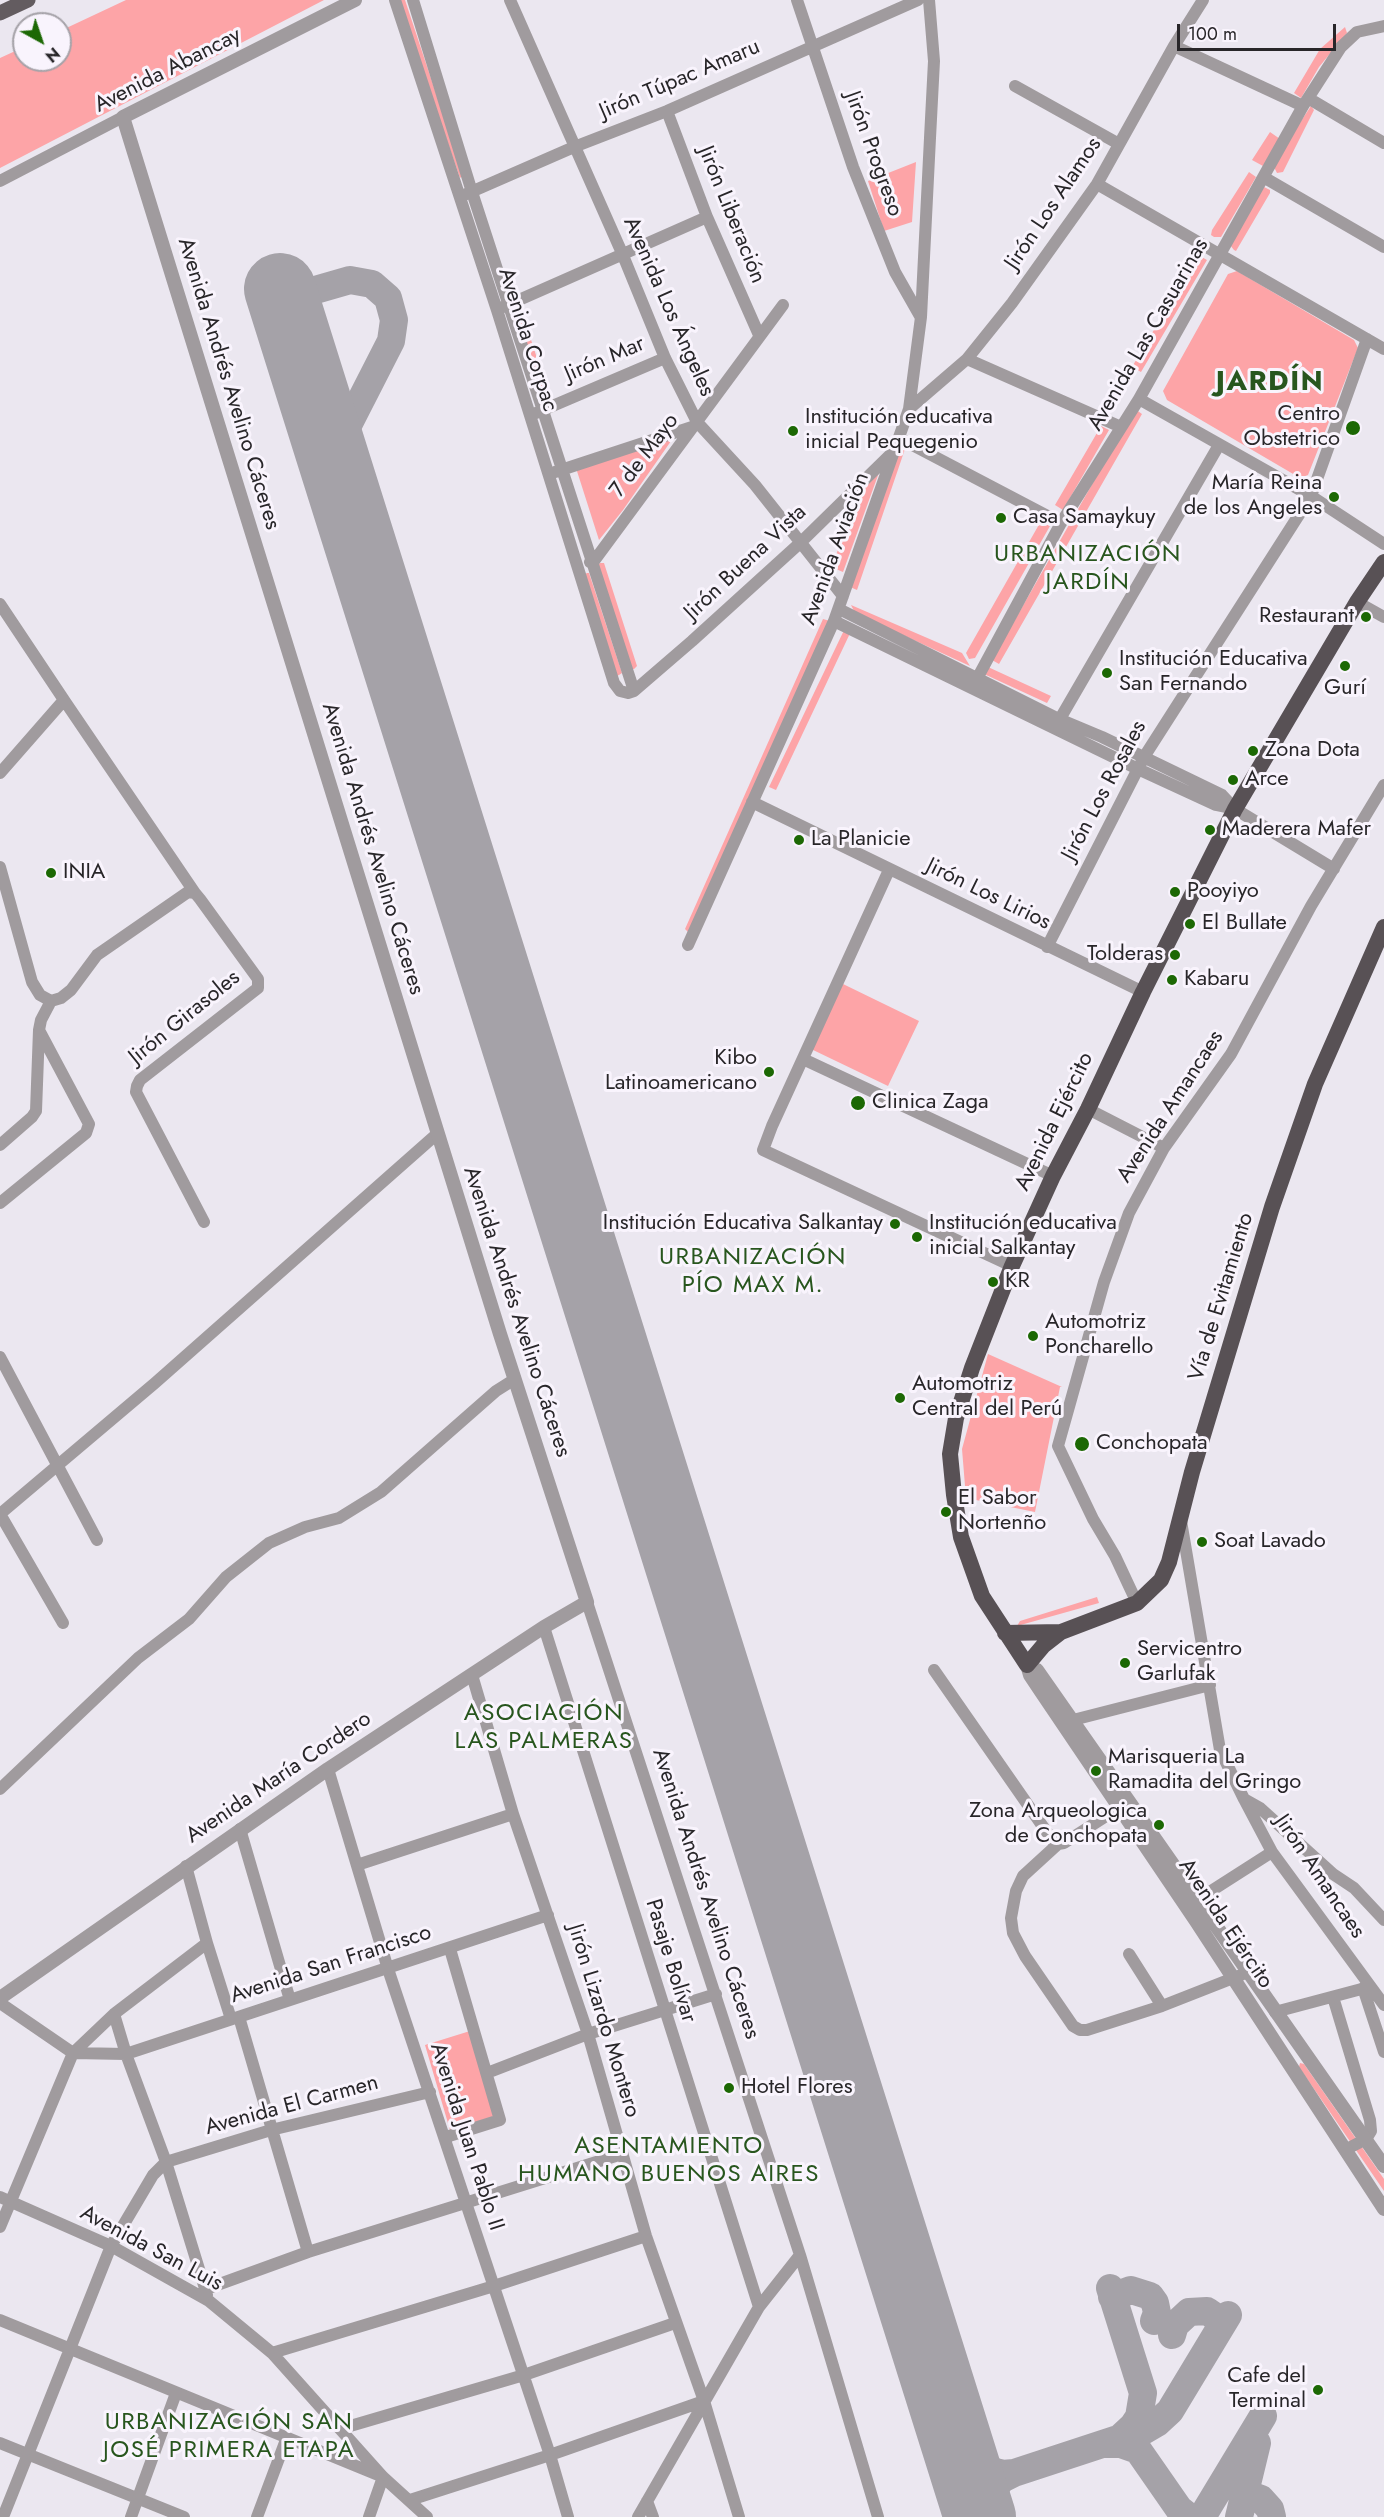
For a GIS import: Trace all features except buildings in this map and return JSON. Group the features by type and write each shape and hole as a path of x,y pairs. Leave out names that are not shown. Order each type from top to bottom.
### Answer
{"highway":[{"name":"Avenida Ejército","path":"1027,1665 982,1596 961,1537 950,1454 956,1418 972,1368 1012,1266 1053,1176 1235,809 1357,602 1384,562"},
{"name":"Vía de Evitamiento","path":"1027,1665 1043,1646 1061,1632 1137,1603 1161,1580 1169,1562 1192,1472 1272,1207 1315,1084 1384,927"},
{"name":"Vía de Evitamiento","path":"1005,1633 1061,1632"}],"main road":[{"path":"0,13 28,0"}],"street":[{"name":"Avenida Abancay","path":"0,181 355,0"},
{"name":"Avenida Corpac","path":"395,0 458,197 502,307 542,410 594,561 634,691 628,693 620,691 614,683 529,415 502,307 472,192 412,0"},
{"name":"Avenida Los Ángeles","path":"510,0 695,425 754,485 843,596"},
{"name":"Jirón Progreso","path":"798,0 857,177 895,272 921,317"},
{"name":"Jirón Túpac Amaru","path":"458,197 574,147 666,111 918,0"},
{"name":"Avenida Aviación","path":"687,945 837,615 909,409 921,317 934,61 929,0"},
{"name":"Jirón Los Alamos","path":"909,409 967,359 1012,303 1097,184 1174,46 1203,0"},
{"name":"Avenida Las Casuarinas","path":"974,682 1060,523 1139,399 1306,102 1341,47 1358,32 1384,26"},
{"path":"1174,46 1306,102 1384,143"},
{"path":"1014,86 1119,144"},
{"name":"Jirón Liberación","path":"666,111 707,217 759,335"},
{"name":"Avenida Andrés Avelino Cáceres","path":"123,117 515,1379 800,2255 878,2517"},
{"path":"1264,177 1384,247"},
{"path":"1097,184 1384,349"},
{"path":"502,307 707,217"},
{"name":"7 de Mayo","path":"594,561 783,305"},
{"name":"Jirón Los Rosales","path":"1047,947 1144,757 1311,496 1367,339"},
{"name":"Jirón Mar","path":"529,415 665,358"},
{"path":"967,359 1121,427"},
{"path":"1139,399 1311,496 1384,544"},
{"path":"548,474 695,425"},
{"path":"899,438 1060,523"},
{"path":"1057,724 1219,445"},
{"name":"Jirón Buena Vista","path":"634,691 800,543 893,452"},
{"path":"578,566 594,561"},
{"path":"1357,602 1384,617"},
{"path":"0,604 195,893"},
{"path":"837,615 1057,724 1138,770 1216,805 1235,809"},
{"path":"0,773 64,700"},
{"path":"1057,724 1144,757 1222,795 1235,809 1334,869"},
{"name":"Avenida Amancaes","path":"1137,1603 1058,1446 1104,1281 1129,1213 1164,1148 1231,1054 1250,1022 1289,944 1384,785"},
{"name":"Jirón Los Lirios","path":"752,802 1143,992"},
{"path":"0,867 32,982 40,995 51,1000 61,998 71,990 97,955 188,892 195,893"},
{"path":"889,870 772,1126 764,1150 1012,1266"},
{"name":"Jirón Girasoles","path":"195,893 258,980 258,988 140,1080 136,1092 204,1222"},
{"path":"0,1145 36,1111 39,1030 41,1020 51,1000"},
{"path":"0,1203 86,1133 89,1124 39,1030"},
{"path":"803,1059 1053,1176"},
{"path":"1088,1109 1164,1148"},
{"path":"63,1623 0,1514 155,1383 438,1133"},
{"path":"0,1357 59,1464 97,1540"},
{"path":"0,1789 138,1658 189,1618 226,1577 269,1543 305,1527 339,1518 381,1492 496,1391 515,1379"},
{"name":"Jirón Amancaes","path":"1181,1520 1220,1750 1272,1852 1366,1988 1384,2005"},
{"name":"Avenida María Cordero","path":"1,2005 186,1866 328,1769 544,1627 587,1602"},
{"name":"Pasaje Bolívar","path":"544,1627 663,2010 759,2307"},
{"name":"Avenida Ejército","path":"1027,1665 1035,1668 1072,1720 1233,1977 1384,2209"},
{"name":"Avenida Ejército","path":"1027,1665 1030,1675 1040,1690 1197,1900 1384,2166"},
{"path":"934,1670 1058,1844"},
{"name":"Jirón Lizardo Montero","path":"472,1675 513,1814 588,2034 646,2236 704,2401 739,2517"},
{"path":"1072,1720 1210,1685"},
{"name":"Avenida Juan Pablo II","path":"328,1769 388,1969 446,2137 466,2204 550,2455 568,2517"},
{"path":"1244,1799 1260,1808 1333,1874 1354,1888 1384,1920"},
{"path":"1124,1804 1064,1843 1058,1844 1023,1876 1016,1891 1011,1918 1013,1933 1038,1978 1073,2026 1080,2030 1087,2030 1162,2006 1248,1973"},
{"path":"357,1865 513,1814"},
{"path":"240,1829 290,2000"},
{"path":"1197,1900 1272,1852"},
{"path":"186,1866 207,1943 235,2018 308,2252"},
{"name":"Avenida San Francisco","path":"73,2053 126,2054 548,1916"},
{"path":"0,2227 6,2199 73,2053 114,2014 207,1943"},
{"path":"446,2137 500,2120 450,1949"},
{"path":"1129,1954 1162,2006"},
{"path":"1275,2012 1366,1988 1384,2052"},
{"path":"487,2073 588,2034 716,1994"},
{"path":"1333,1997 1370,2120 1371,2131 1366,2139 1345,2150"},
{"path":"1,2005 73,2053"},
{"path":"114,2014 126,2054 166,2162 207,2295 308,2252 622,2154"},
{"name":"Avenida El Carmen","path":"166,2162 271,2130 430,2092"},
{"path":"3,2517 111,2246 153,2175 166,2162"},
{"name":"Avenida San Luis","path":"6,2199 111,2246 207,2295 272,2353 383,2476"},
{"path":"272,2353 494,2286 646,2236"},
{"path":"638,2517 759,2307 800,2255"},
{"path":"0,2320 383,2476 427,2517"},
{"path":"340,2429 524,2375 675,2323"},
{"path":"131,2517 176,2393"},
{"path":"410,2500 550,2455 704,2401"},
{"path":"257,2517 287,2437"},
{"path":"0,2443 183,2517"},
{"path":"369,2517 383,2476"},
{"path":"647,2501 653,2517"}],"shaded area":[{"path":"126,0 324,0 0,168 0,58 12,52 12,72 72,72 72,25"},
{"path":"398,0 405,0 463,175 460,178"},
{"path":"1345,27 1347,33 1319,67 1301,98 1294,93 1320,49"},
{"path":"1311,106 1314,110 1283,172 1277,173 1274,167"},
{"path":"1270,132 1280,139 1263,166 1252,160"},
{"path":"916,162 912,222 884,231 868,181"},
{"path":"1249,172 1256,177 1221,237 1214,237 1211,235 1212,230"},
{"path":"1264,187 1270,190 1270,193 1236,251 1230,245"},
{"path":"1198,255 1207,260 1141,372 1132,367"},
{"path":"1237,271 1354,340 1358,348 1308,475 1300,478 1167,400 1163,391 1228,274"},
{"path":"521,309 549,395 547,397 544,397 516,311"},
{"path":"1135,409 1142,414 999,664 992,660"},
{"path":"1101,426 1109,430 1063,510 1055,505"},
{"path":"678,431 623,510 599,540 576,468"},
{"path":"905,449 857,590 850,587 899,451"},
{"path":"881,467 843,572 831,567 864,486"},
{"path":"1041,521 1050,526 975,658 969,659 966,653"},
{"path":"604,563 637,666 634,669 631,669 597,566"},
{"path":"589,573 622,673 617,676 585,574"},
{"path":"851,605 962,653 970,666 855,613"},
{"path":"823,619 830,621 689,933 685,929"},
{"path":"847,624 853,627 776,790 769,787"},
{"path":"988,667 1051,696 1047,703 984,674"},
{"path":"843,984 919,1021 888,1086 811,1049"},
{"path":"988,1354 1062,1387 1060,1387 1035,1512 966,1498 962,1449"},
{"path":"1097,1597 1099,1603 1017,1626 1020,1621"},
{"path":"470,2031 495,2116 450,2130 425,2045"},
{"path":"1300,2063 1304,2064 1384,2179 1384,2191 1299,2067"}],"taxiway":[{"path":"284,299 350,280 372,284 388,298 394,320 391,341 342,437 336,466"},
{"path":"1110,2288 1143,2393 1139,2417 1119,2439"},
{"path":"1112,2297 1131,2290 1150,2296 1155,2303 1157,2313 1154,2321"},
{"path":"1172,2335 1175,2325 1189,2312 1207,2311 1223,2322"},
{"path":"958,2447 979,2467 1002,2474 1014,2473 1145,2430 1170,2411 1228,2315"},
{"path":"1202,2517 1263,2416"},
{"path":"1239,2517 1257,2443"},
{"path":"1106,2444 1121,2444 1138,2450 1179,2509 1189,2517"},
{"path":"985,2517 990,2493 1002,2479 1014,2473"},
{"path":"1244,2493 1261,2499 1270,2509 1272,2517"}],"runway":[{"path":"280,289 980,2517"}],"place":[{"name":"Centro Obstetrico","path":"1353,428"},
{"name":"Institución educativa inicial Pequegenio","path":"793,431"},
{"name":"María Reina de los Angeles","path":"1334,497"},
{"name":"Casa Samaykuy","path":"1001,518"},
{"name":"Restaurant","path":"1366,617"},
{"name":"Gurí","path":"1345,666"},
{"name":"Institución Educativa San Fernando","path":"1107,673"},
{"name":"Zona Dota","path":"1253,751"},
{"name":"Arce","path":"1233,780"},
{"name":"Maderera Mafer","path":"1210,830"},
{"name":"La Planicie","path":"799,840"},
{"name":"INIA","path":"51,873"},
{"name":"Pooyiyo","path":"1175,892"},
{"name":"El Bullate","path":"1190,924"},
{"name":"Tolderas","path":"1175,955"},
{"name":"Kabaru","path":"1172,980"},
{"name":"Kibo Latinoamericano","path":"769,1072"},
{"name":"Clinica Zaga","path":"858,1103"},
{"name":"Institución Educativa Salkantay","path":"895,1224"},
{"name":"Institución educativa inicial Salkantay","path":"917,1237"},
{"name":"KR","path":"993,1282"},
{"name":"Automotriz Poncharello","path":"1033,1336"},
{"name":"Automotriz Central del Perú","path":"900,1398"},
{"name":"Conchopata","path":"1082,1444"},
{"name":"El Sabor Nortenño","path":"946,1512"},
{"name":"Soat Lavado","path":"1202,1542"},
{"name":"Servicentro Garlufak","path":"1125,1663"},
{"name":"Marisqueria La Ramadita del Gringo","path":"1096,1771"},
{"name":"Zona Arqueologica de Conchopata","path":"1159,1825"},
{"name":"Hotel Flores","path":"729,2088"},
{"name":"Cafe del Terminal","path":"1318,2390"}],"district":[{"name":"JARDÍN","path":"1270,383"},
{"name":"URBANIZACIÓN JARDÍN","path":"1088,569"},
{"name":"URBANIZACIÓN PÍO MAX M.","path":"753,1272"},
{"name":"ASOCIACIÓN LAS PALMERAS","path":"544,1728"},
{"name":"ASENTAMIENTO HUMANO BUENOS AIRES","path":"669,2161"},
{"name":"URBANIZACIÓN SAN JOSÉ PRIMERA ETAPA","path":"229,2437"}]}
